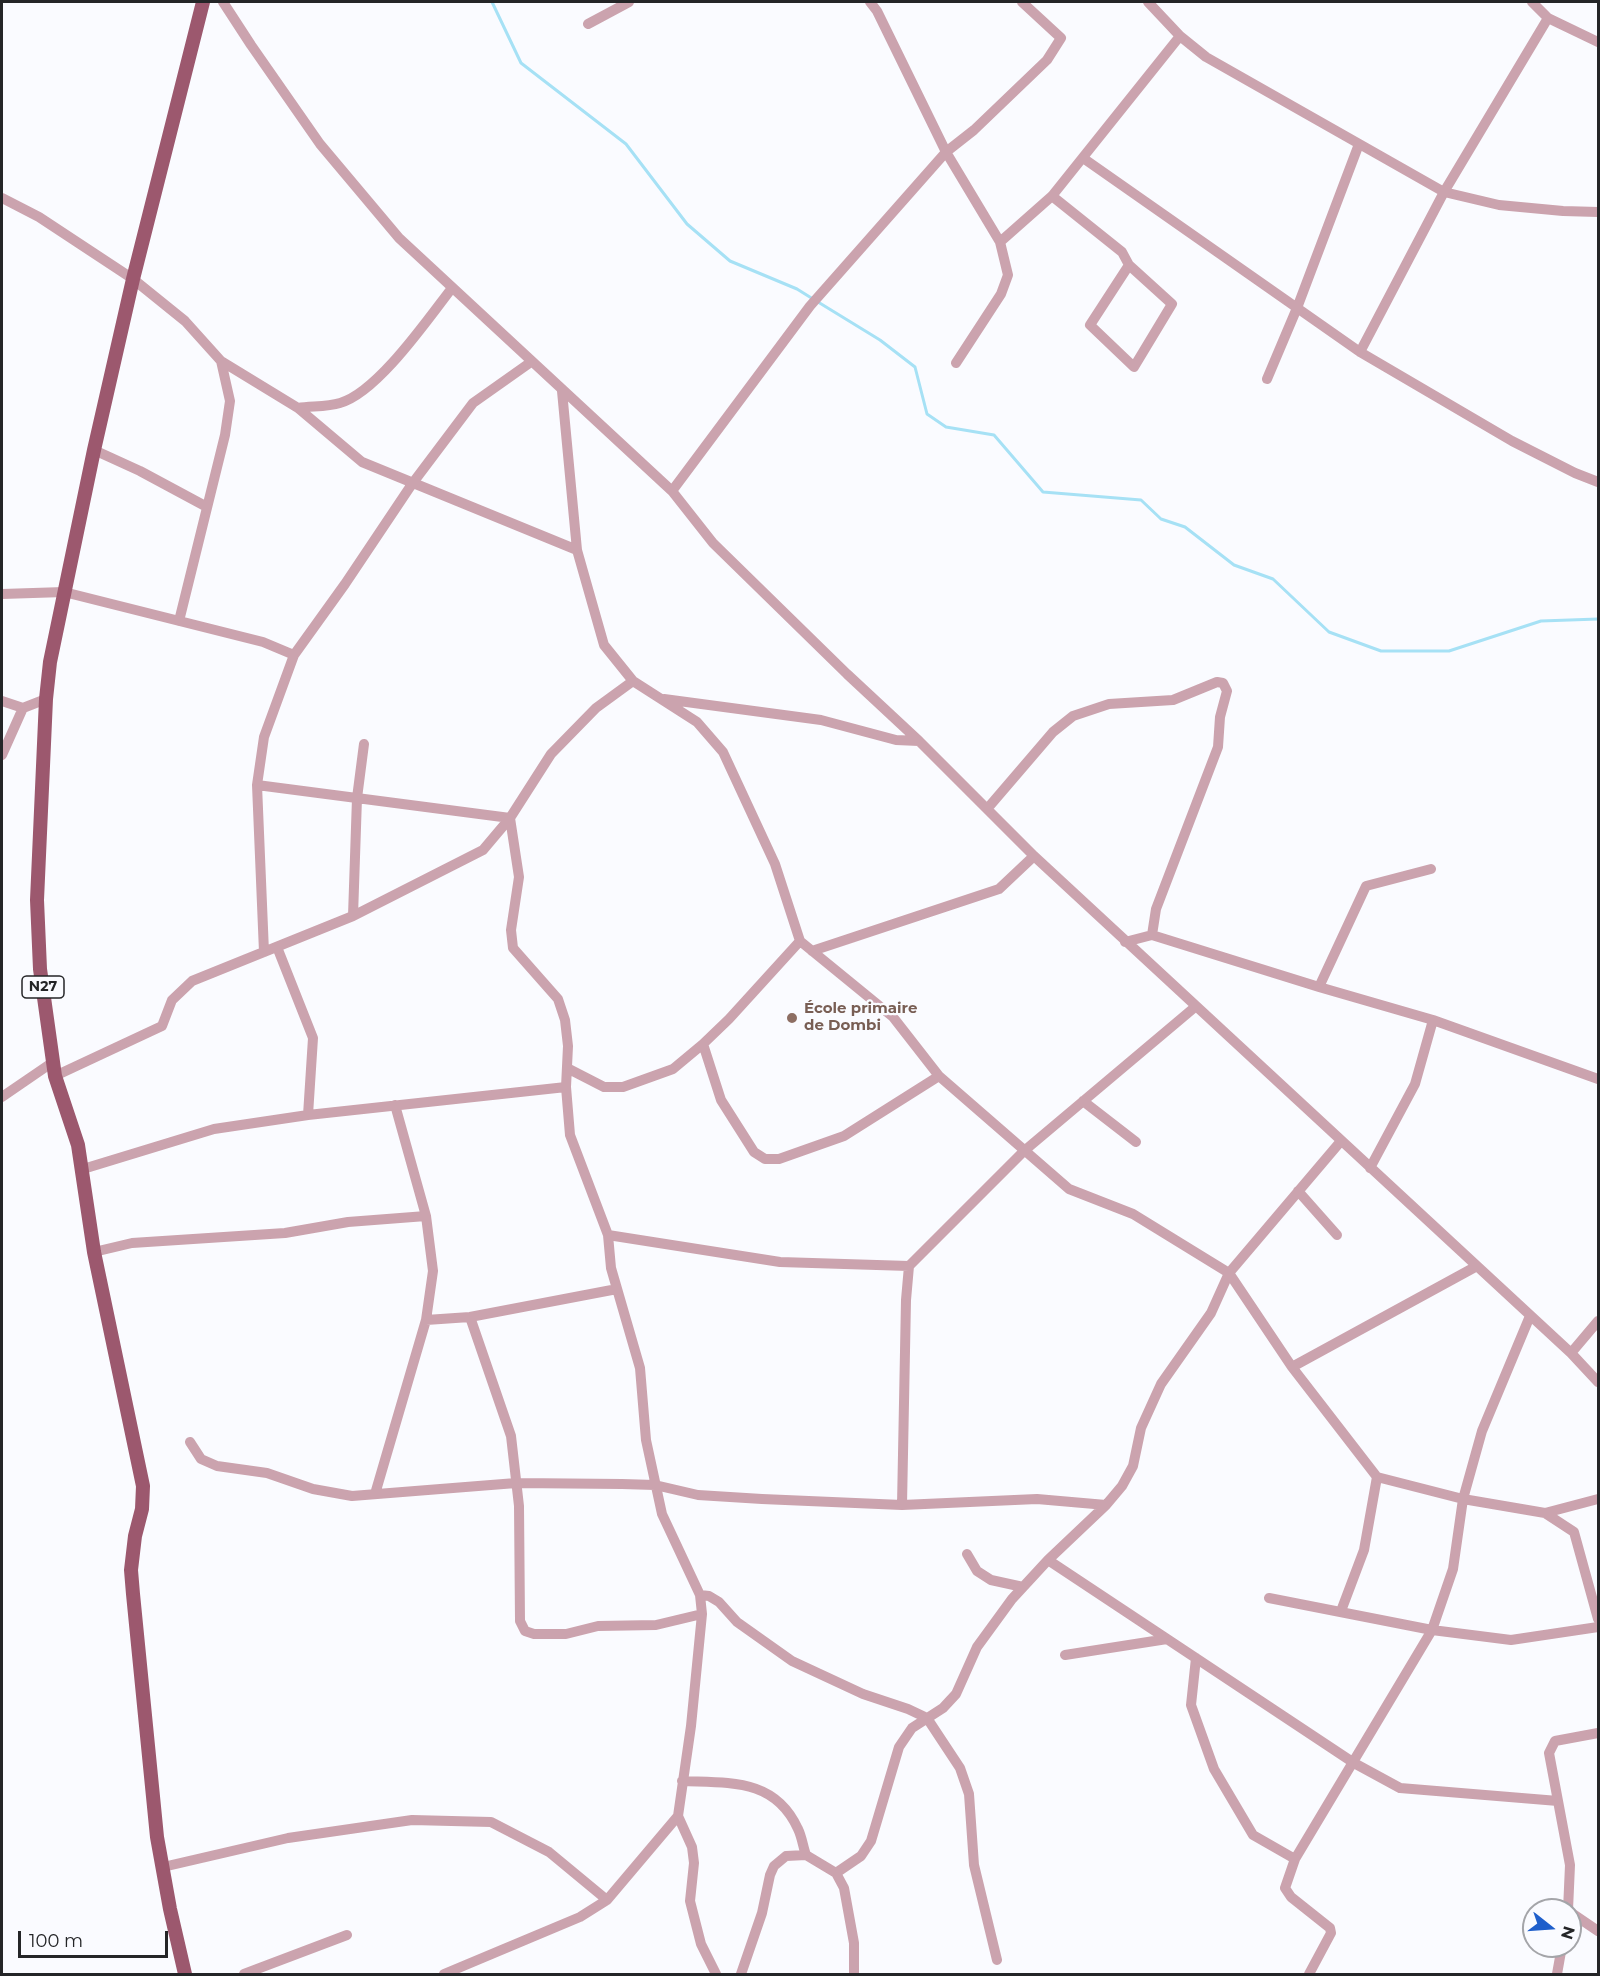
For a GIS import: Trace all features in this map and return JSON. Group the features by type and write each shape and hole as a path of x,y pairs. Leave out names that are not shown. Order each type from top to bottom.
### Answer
{"main road":[{"name":"N27","path":"185,1974 157,1837 131,1570 135,1536 142,1509 142,1486 94,1252 78,1145 55,1076 40,969 37,900 46,699 64,592 133,279 203,2"}],"street":[{"path":"223,2 250,45 320,144 399,238 672,491 713,543 919,741 1034,856 1571,1353 1599,1382"},
{"path":"588,24 629,2"},
{"path":"870,2 877,11 946,152 1000,242 1008,275 1001,294 956,363"},
{"path":"672,491 823,291 946,152 974,130 1047,60 1061,38 1022,2"},
{"path":"1148,2 1180,36 1206,57 1444,192 1499,205 1599,212"},
{"path":"1532,2 1548,18 1599,42"},
{"path":"1360,352 1444,192 1548,18"},
{"path":"1000,242 1052,196 1180,36"},
{"path":"1267,379 1297,308 1359,144"},
{"path":"1083,158 1360,352 1512,441 1575,473 1599,482"},
{"path":"1052,196 1122,252 1129,265 1172,304 1134,367 1090,326 1129,265"},
{"path":"2,198 39,217 133,279 185,321 221,361 298,408 362,462 577,550"},
{"path":"298,408 341,403 360,392 394,362 452,288"},
{"path":"179,621 225,435 230,401 221,361"},
{"path":"264,952 257,785 264,737 294,655 412,484 473,403 531,362"},
{"path":"562,391 577,550 604,645 633,681 698,722 723,752 775,864 800,941 893,1017 939,1076 1069,1189 1133,1214 1229,1273 1292,1367 1377,1478 1463,1498 1545,1513 1574,1532 1599,1619"},
{"path":"94,450 140,471 207,507"},
{"path":"2,594 64,592 263,642 294,655"},
{"path":"55,1076 162,1026 172,1000 192,981 353,916 483,850 510,818 551,754 596,708 633,681"},
{"path":"987,809 1053,732 1073,716 1109,704 1173,700 1217,682 1223,683 1227,691 1220,717 1218,747 1156,909 1152,935"},
{"path":"2,701 23,708 46,699"},
{"path":"661,699 821,720 897,740 919,741"},
{"path":"2,755 23,708"},
{"path":"353,916 357,798 364,744"},
{"path":"257,785 510,818"},
{"path":"510,818 519,877 511,930 513,948 558,999 565,1020 568,1046 567,1087 570,1135 608,1235 611,1268 640,1368 646,1440 662,1514 700,1595 702,1614 692,1726 678,1816 692,1847 694,1863 690,1901 701,1944 716,1974"},
{"path":"812,951 999,889 1034,856"},
{"path":"1319,987 1366,886 1431,869"},
{"path":"1125,942 1152,935 1433,1020 1599,1078"},
{"path":"567,1068 604,1087 623,1087 673,1069 729,1018 800,941"},
{"path":"277,947 313,1038 308,1115"},
{"path":"902,1505 906,1300 909,1266 1024,1151 1195,1006"},
{"path":"1370,1168 1415,1084 1433,1020"},
{"path":"703,1044 721,1100 754,1152 765,1159 779,1159 844,1136 939,1076"},
{"path":"2,1097 53,1062"},
{"path":"83,1170 214,1130 308,1115 567,1087"},
{"path":"1083,1101 1136,1142"},
{"path":"375,1494 426,1320 433,1272 426,1216 395,1105"},
{"path":"836,1873 861,1856 871,1841 899,1747 912,1728 943,1708 956,1694 977,1647 1023,1587 1106,1505 1122,1486 1133,1466 1141,1428 1161,1384 1211,1313 1229,1273 1341,1141"},
{"path":"1298,1191 1337,1235"},
{"path":"94,1252 132,1243 285,1233 348,1222 426,1216"},
{"path":"608,1235 780,1262 909,1266"},
{"path":"1292,1367 1477,1266"},
{"path":"426,1320 470,1317 617,1288"},
{"path":"1309,1974 1331,1933 1330,1928 1292,1897 1285,1888 1295,1859 1432,1630 1453,1569 1463,1498 1482,1431 1530,1316"},
{"path":"470,1317 511,1436 519,1506 520,1621 525,1630 534,1634 566,1634 598,1626 656,1625 702,1614"},
{"path":"1571,1353 1599,1321"},
{"path":"190,1442 201,1459 217,1466 267,1473 313,1489 352,1496 516,1483 654,1485 698,1495 902,1505 1037,1499 1106,1505"},
{"path":"1341,1611 1364,1550 1377,1478"},
{"path":"1545,1513 1599,1499"},
{"path":"967,1554 977,1571 991,1580 1023,1587"},
{"path":"1048,1560 1354,1763 1400,1788 1558,1801"},
{"path":"700,1595 709,1596 719,1602 737,1622 792,1661 863,1694 908,1708 927,1718 960,1768 969,1794 974,1865 997,1960"},
{"path":"1269,1598 1432,1630 1511,1640 1599,1627"},
{"path":"1065,1655 1167,1639"},
{"path":"1196,1658 1191,1706 1214,1769 1253,1835 1295,1859"},
{"path":"1569,1898 1570,1865 1549,1753 1555,1741 1599,1733"},
{"path":"682,1781 744,1784 770,1794 786,1809 798,1829 806,1855"},
{"path":"444,1974 580,1917 607,1900 678,1816"},
{"path":"162,1867 288,1838 412,1820 491,1822 549,1852 607,1900"},
{"path":"741,1974 762,1913 774,1866 786,1856 806,1855 836,1873 844,1888 854,1943 854,1974"},
{"path":"1582,1920 1599,1931"},
{"path":"243,1974 347,1935"},
{"path":"1557,1974 1560,1958"}],"waterway":[{"path":"492,2 521,63 626,144 687,224 730,261 797,289 813,299"},
{"path":"818,302 880,340 915,367 927,414 946,427 994,435 1043,492 1141,500 1161,519 1185,527 1234,565 1273,579 1329,632 1381,651 1449,651 1541,621 1598,619"}],"place":[{"name":"École primaire de Dombi","path":"792,1018"}]}
